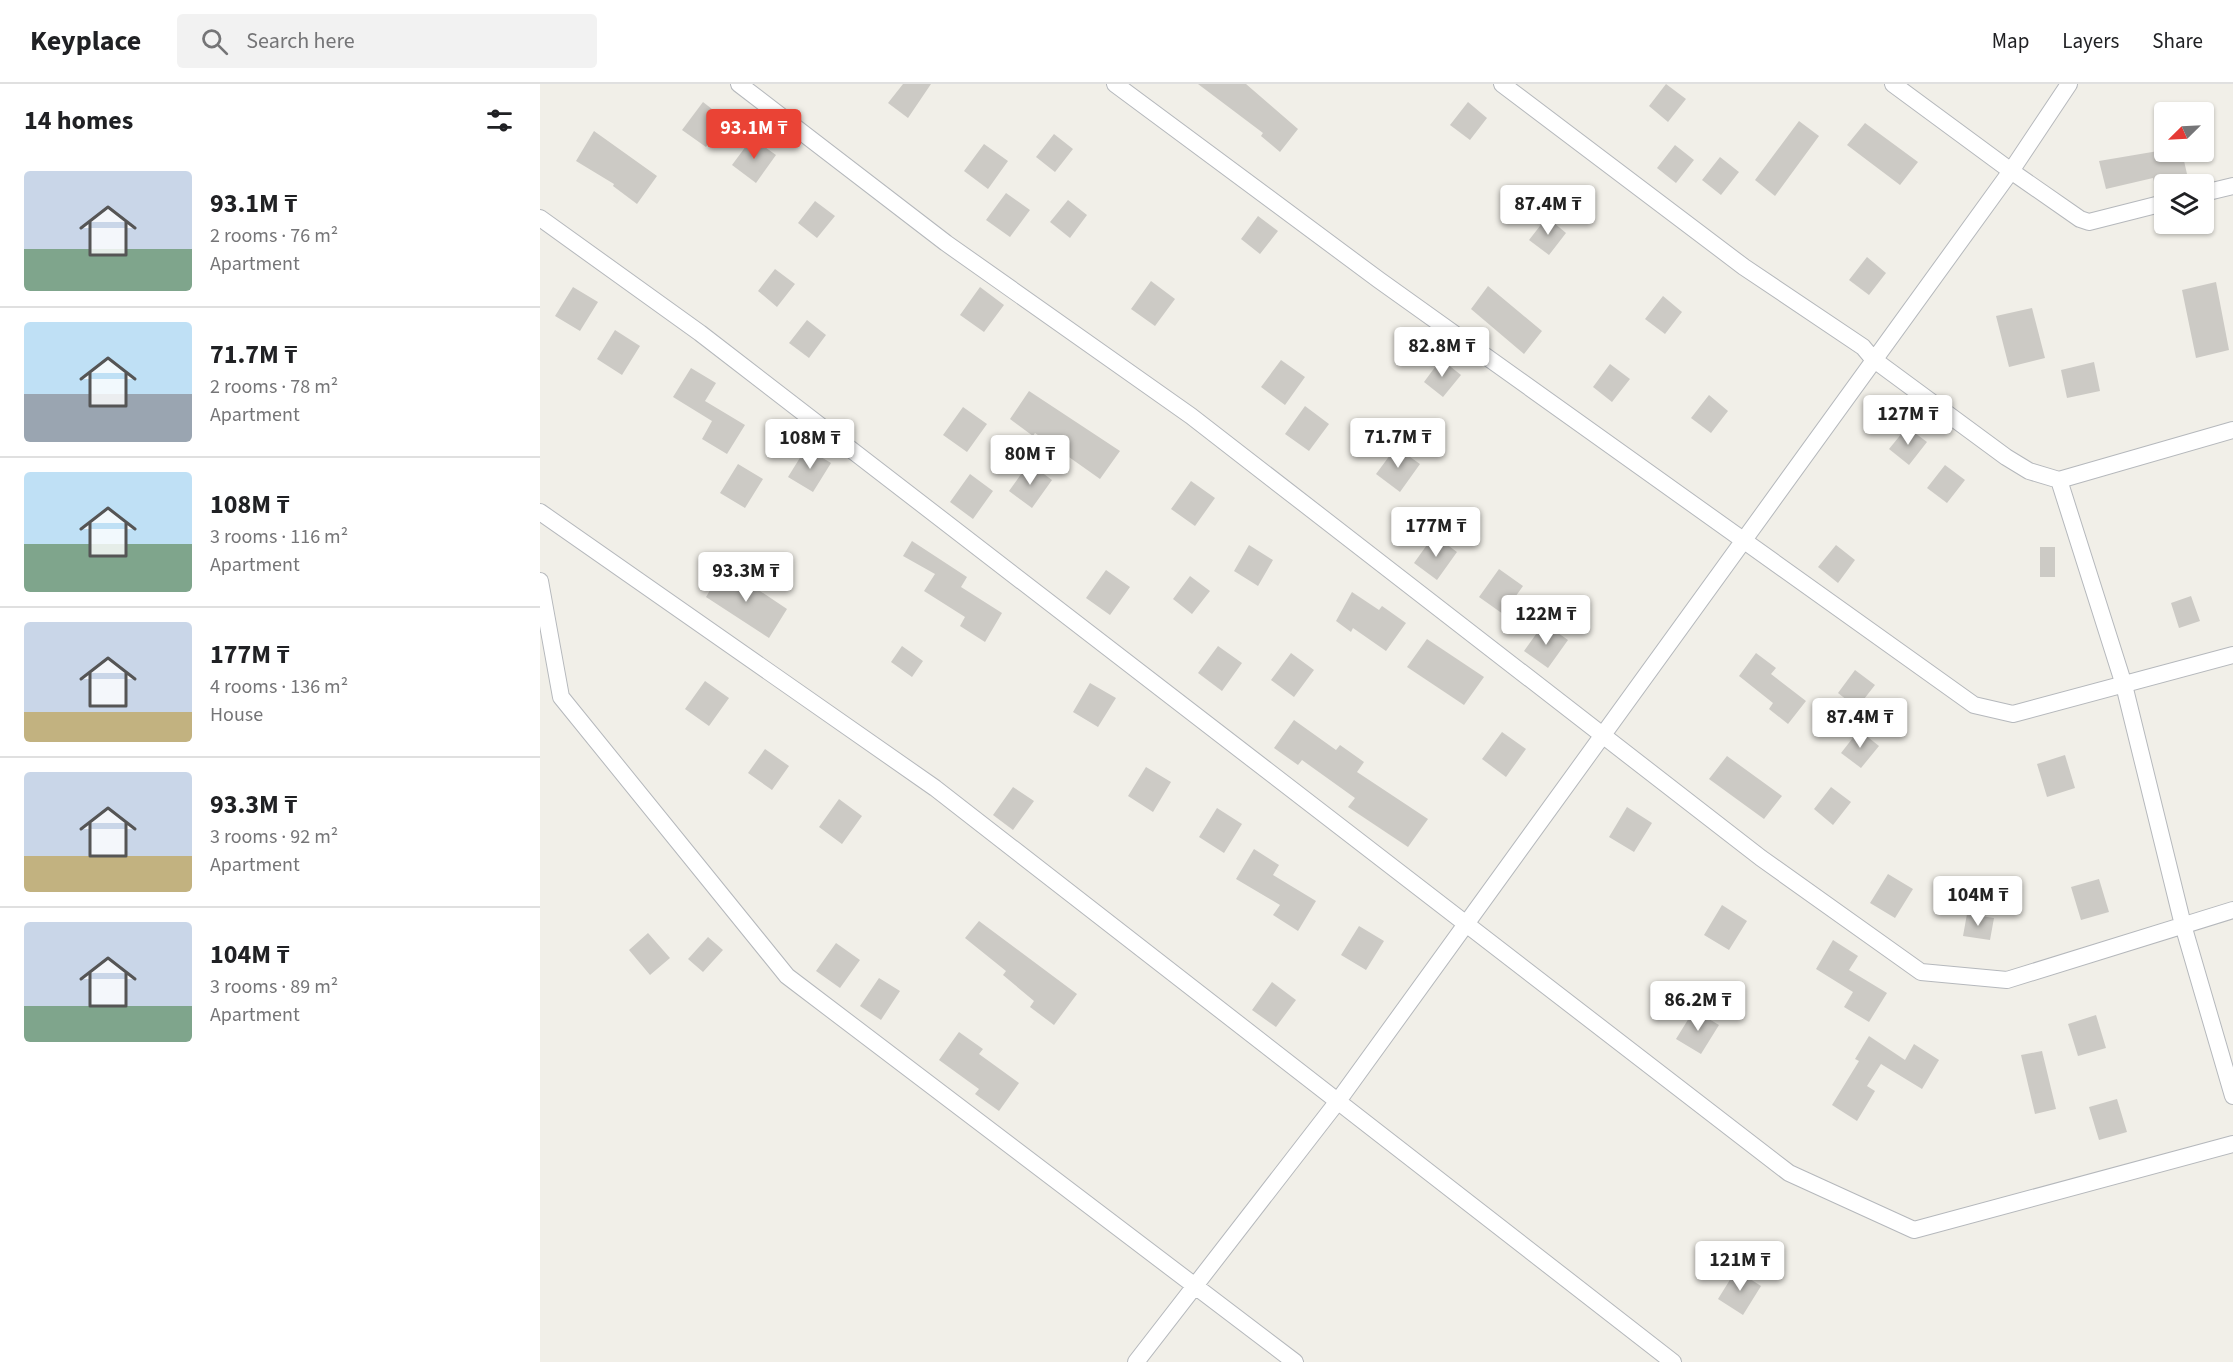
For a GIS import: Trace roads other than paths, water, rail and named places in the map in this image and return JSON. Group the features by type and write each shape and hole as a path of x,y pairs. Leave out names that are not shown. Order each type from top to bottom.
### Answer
{"street":[{"path":"739,84 945,243 1191,416 1761,858 1921,972 2007,980 2233,910"},
{"path":"1115,84 1379,280 1744,543 1974,705 2013,714 2233,656"},
{"path":"1502,84 1744,267 1863,347 1873,359 2006,457 2029,471 2059,480 2233,430"},
{"path":"1893,84 2080,219 2089,222 2154,206"},
{"path":"1136,1362 1338,1101 1744,543 1873,359 2011,171 2069,84"},
{"path":"2214,191 2233,186"},
{"path":"540,218 700,333 1790,1173 1914,1230 2233,1144"},
{"path":"2059,480 2124,685 2183,925 2233,1096"},
{"path":"540,512 935,788 1673,1362"},
{"path":"540,581 561,697 787,976 1295,1362"}]}
